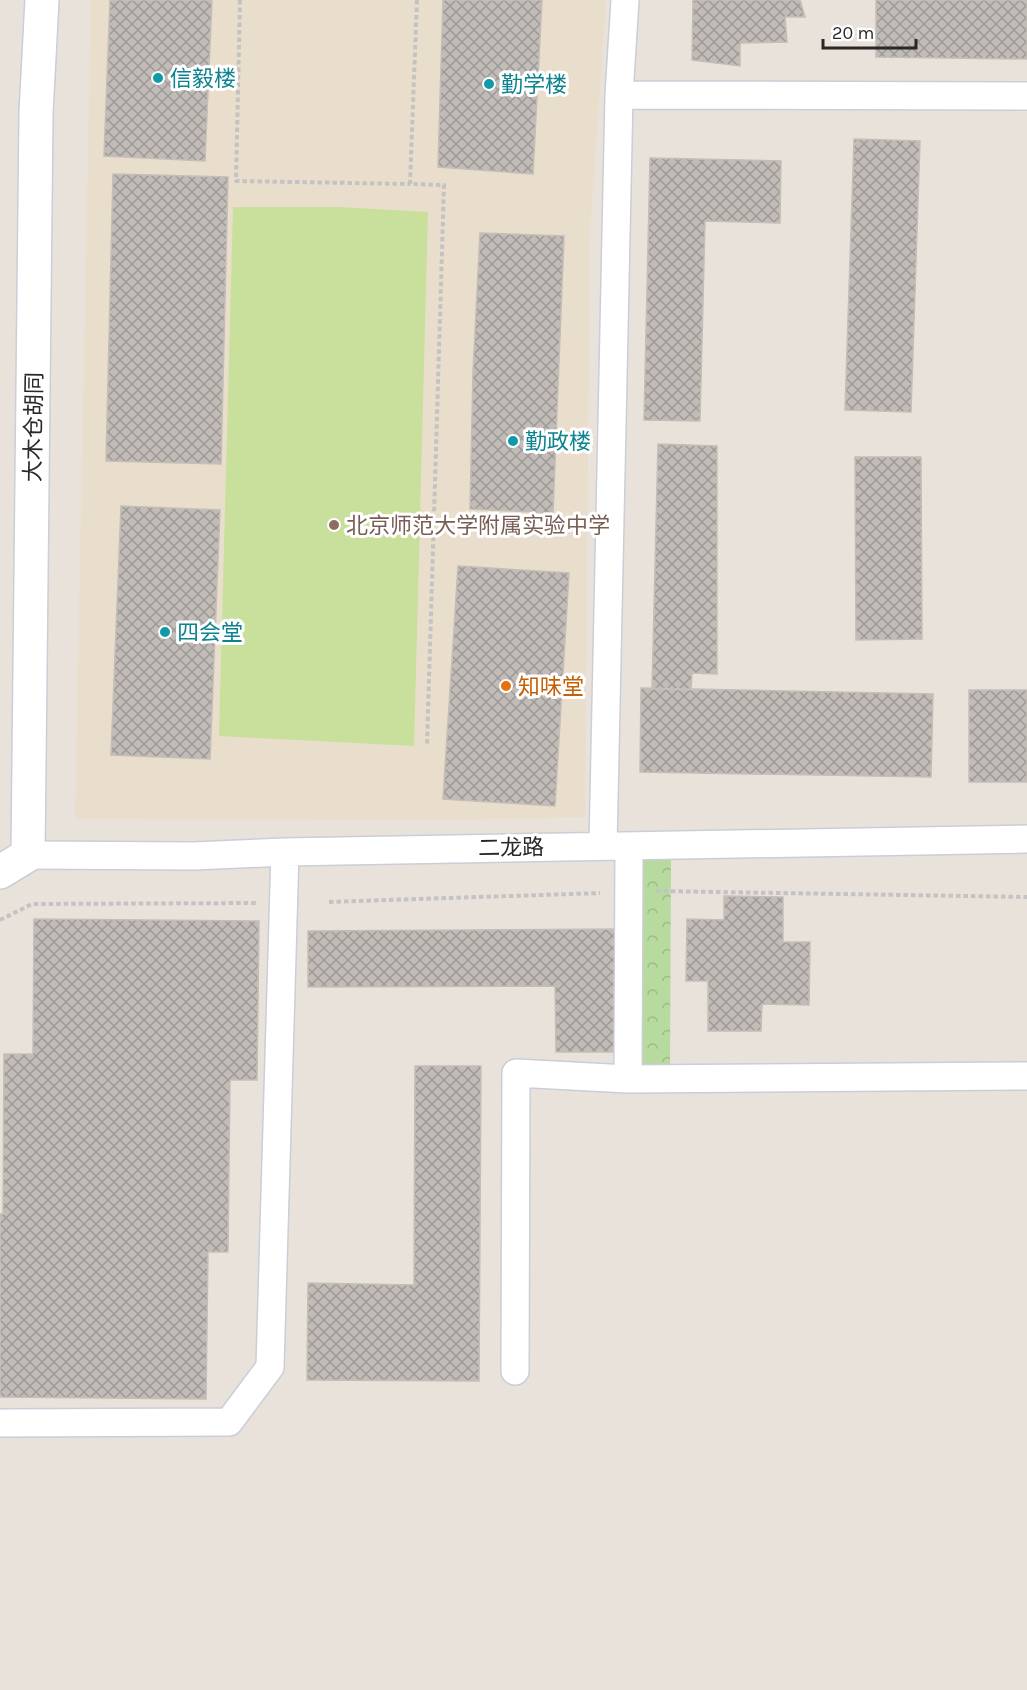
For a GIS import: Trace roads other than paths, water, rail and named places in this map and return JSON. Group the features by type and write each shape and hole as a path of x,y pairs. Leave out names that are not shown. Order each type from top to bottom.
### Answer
{"street":[{"name":"大木仓胡同","path":"28,855 36,113 42,0"},
{"path":"625,0 619,95 616,846 629,892 628,1079"},
{"path":"619,95 1027,96"},
{"name":"二龙路","path":"28,855 194,856 285,852 1027,839"},
{"path":"0,1423 229,1422 270,1367 285,852"},
{"path":"0,872 28,855"},
{"path":"515,1371 516,1073 628,1079 1027,1076"}],"place":[{"name":"信毅楼","path":"158,78"},
{"name":"勤学楼","path":"489,84"},
{"name":"勤政楼","path":"513,441"},
{"name":"北京师范大学附属实验中学","path":"334,525"},
{"name":"四会堂","path":"165,632"},
{"name":"知味堂","path":"506,686"}]}
